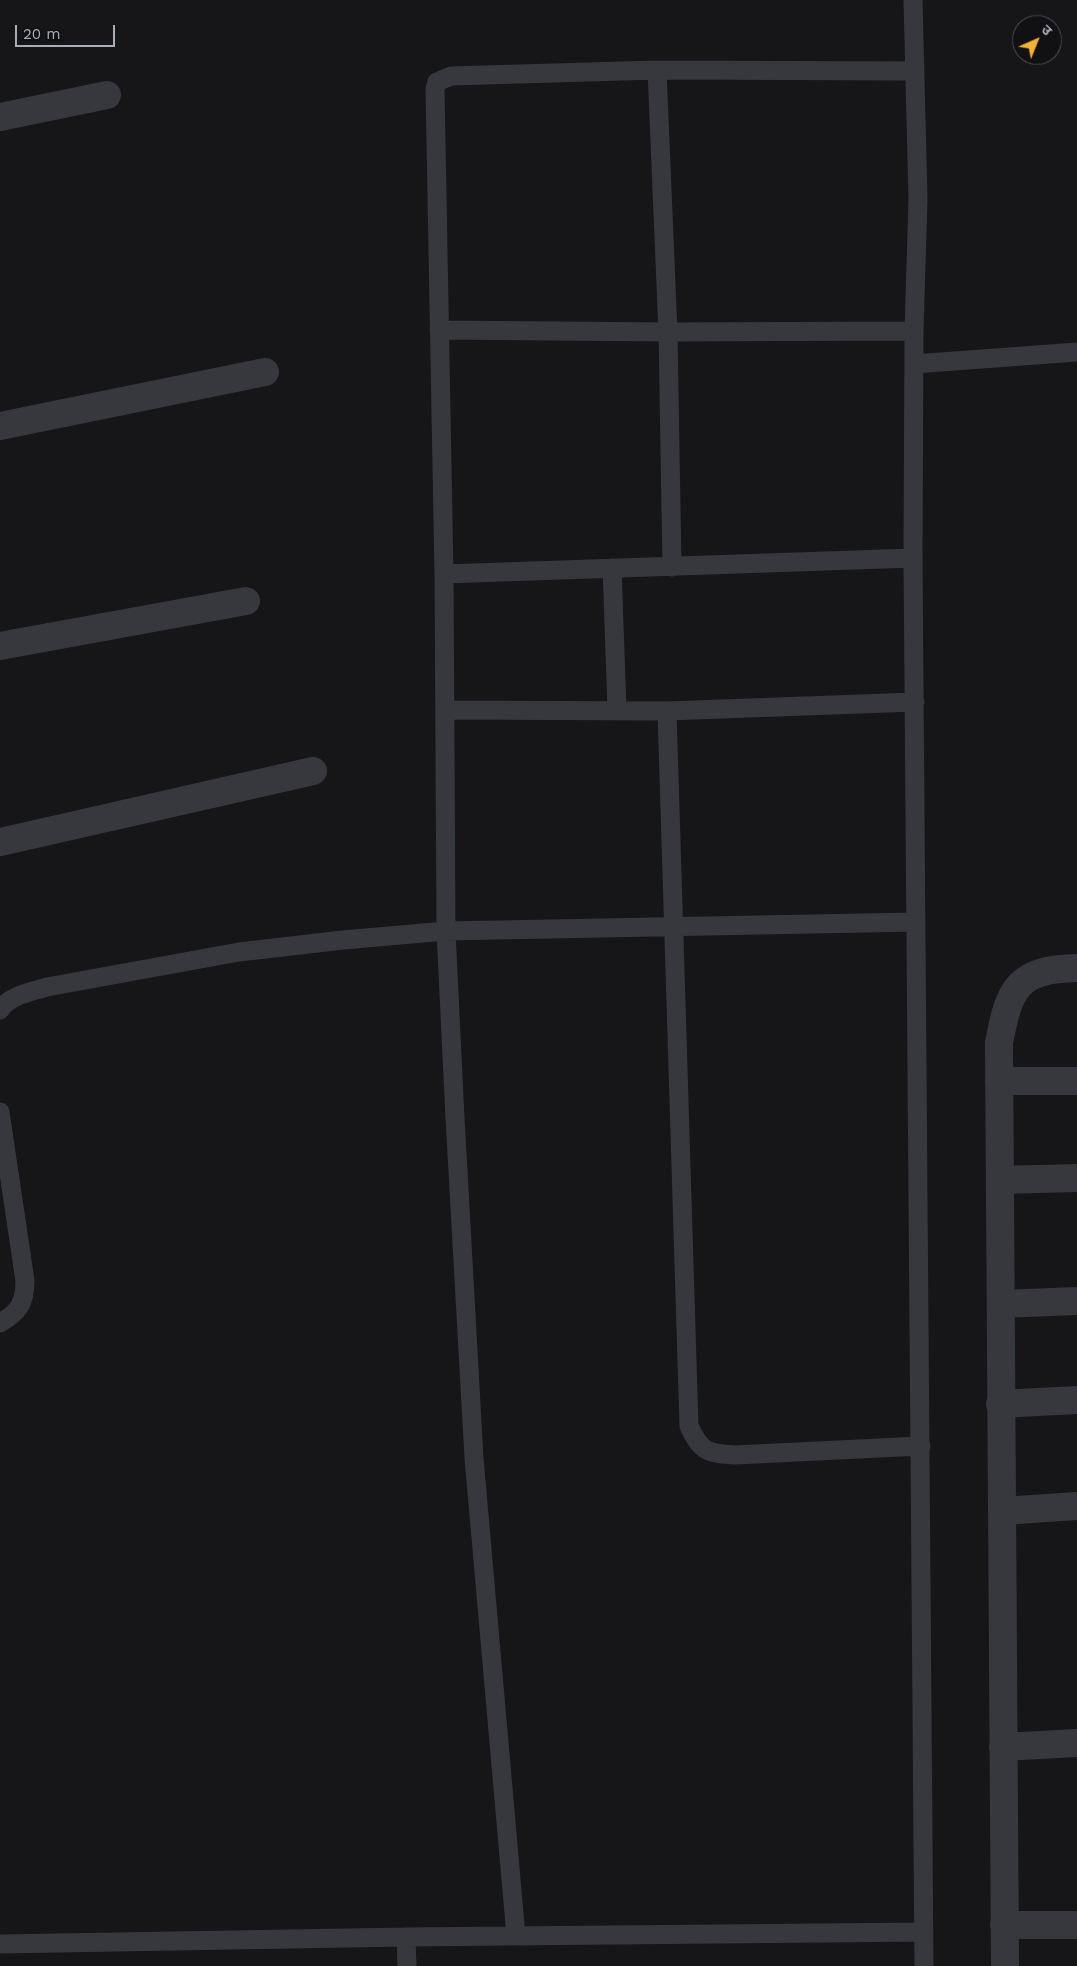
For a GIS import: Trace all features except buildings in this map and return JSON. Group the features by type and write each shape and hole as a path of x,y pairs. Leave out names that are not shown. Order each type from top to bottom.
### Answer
{"street":[{"path":"0,117 107,95"},
{"path":"0,426 265,372"},
{"path":"0,646 246,601"},
{"path":"0,842 313,771"},
{"path":"1005,1966 998,1043 1005,1010 1016,990 1033,974 1057,968 1077,968"},
{"path":"999,1081 1077,1081"},
{"path":"1000,1180 1077,1178"},
{"path":"1001,1304 1077,1302"},
{"path":"1000,1404 1077,1400"},
{"path":"1002,1511 1077,1506"},
{"path":"1004,1747 1077,1743"},
{"path":"1004,1925 1077,1925"}],"lane":[{"path":"913,0 918,199 914,331 913,558 924,1966"},
{"path":"516,1936 474,1458 454,1118 446,931 444,574 435,89 437,82 451,76 657,70 914,71"},
{"path":"657,70 668,332 672,567"},
{"path":"439,330 668,332 914,331"},
{"path":"914,364 1077,352"},
{"path":"444,574 913,558"},
{"path":"612,568 617,709"},
{"path":"445,710 617,709 667,711 915,702"},
{"path":"667,711 689,1426 697,1443 712,1453 735,1455 921,1446"},
{"path":"0,1010 3,1005 20,995 47,988 239,952 343,940 446,931 916,922"},
{"path":"0,1112 25,1281 25,1296 15,1314 0,1323"},
{"path":"0,1944 406,1937 924,1932"},
{"path":"406,1937 406,1966"}]}
